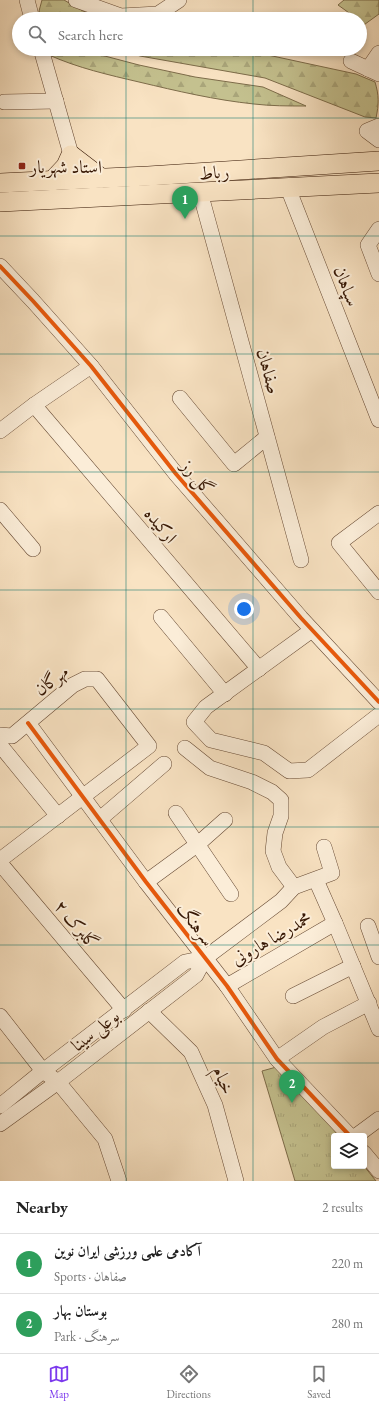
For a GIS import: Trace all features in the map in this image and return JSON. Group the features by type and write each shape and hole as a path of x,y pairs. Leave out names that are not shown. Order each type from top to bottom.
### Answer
{"main road":[{"path":"52,181 66,166 71,155 101,178"},
{"name":"رباط","path":"0,183 78,180 379,161"},
{"path":"78,180 82,198"},
{"name":"رباط","path":"0,202 379,183"}],"street":[{"path":"76,0 110,12"},
{"path":"161,12 179,0"},
{"path":"351,61 373,72 379,53"},
{"path":"43,56 78,180"},
{"path":"4,102 56,102"},
{"path":"379,126 367,131 379,140"},
{"name":"سپاهان","path":"288,188 379,420"},
{"name":"صفاهان","path":"200,192 301,560"},
{"path":"379,229 368,245 379,274"},
{"name":"گل رز","path":"0,266 91,366 176,474 312,630 379,702"},
{"path":"0,431 34,405 91,366"},
{"path":"180,398 234,464 267,437"},
{"name":"ارکیده","path":"34,405 259,669"},
{"path":"0,510 33,549"},
{"path":"379,513 340,543 379,592"},
{"path":"161,617 225,694"},
{"path":"312,630 206,707 194,722 211,740 264,753 289,771 308,770 379,715"},
{"name":"مهرگان","path":"0,735 12,736 73,685 85,679 97,679 150,746 83,796"},
{"name":"سرهنگ","path":"28,723 146,882 227,986 277,1059 347,1133"},
{"path":"0,745 58,816"},
{"name":"محمدرضا هارونی","path":"185,748 210,768 252,782 272,792 281,800 282,816 275,833 273,851 279,867 294,887"},
{"path":"100,819 164,764"},
{"path":"0,860 83,796"},
{"path":"176,813 231,894"},
{"path":"146,882 198,844 225,820"},
{"name":"بوعلی سینا","path":"0,1124 58,1082 196,975 205,958 281,901 294,887 332,873 324,847"},
{"name":"گلبرک ۲","path":"0,863 124,1010"},
{"name":"محمدرضا هارونی","path":"316,880 379,1029"},
{"name":"محمدرضا هارونی","path":"227,986 335,923"},
{"path":"368,926 379,957"},
{"name":"بوعلی سینا","path":"0,1106 43,1071 185,962 205,958"},
{"path":"293,996 353,966"},
{"path":"277,1059 323,1027 369,1003"},
{"name":"خیام","path":"149,1011 191,1052 215,1105 236,1181"},
{"path":"0,1016 43,1071 58,1082 105,1139 119,1181"},
{"path":"360,1133 379,1119"},
{"path":"367,1157 379,1171"}],"green space":[{"path":"42,0 64,0 85,12 40,12"},
{"path":"344,0 379,0 379,14 367,23 367,12 348,12 338,5"},
{"path":"51,56 105,56 195,77 263,87 306,106 273,106 254,104 182,92 116,77"},
{"path":"140,56 272,56 356,74 375,82 378,100 376,118 365,117 265,78"},
{"path":"280,1066 336,1133 331,1133 331,1169 366,1169 376,1181 295,1181 262,1071"}],"cycle path":[{"path":"0,266 91,366 176,474 301,618 379,702"},
{"path":"28,723 146,882 227,986 277,1059 347,1133"}],"place":[{"name":"استاد شهریار","path":"22,166"},
{"name":"آکادمی علمی ورزشی ایران نوین","path":"185,219"},
{"name":"بوستان بهار","path":"292,1103"}]}
